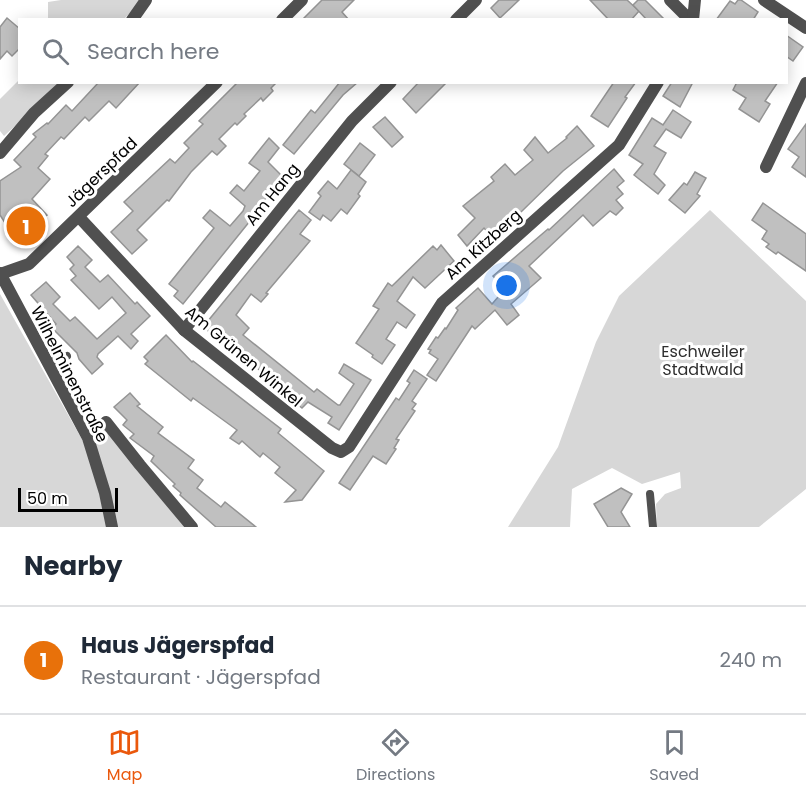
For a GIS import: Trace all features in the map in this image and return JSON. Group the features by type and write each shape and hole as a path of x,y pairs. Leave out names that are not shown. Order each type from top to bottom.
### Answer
{"street":[{"path":"133,18 146,0"},
{"path":"284,18 302,0"},
{"path":"458,18 476,0"},
{"path":"670,0 690,18"},
{"path":"692,18 695,0"},
{"path":"764,0 806,28"},
{"path":"765,168 806,83"},
{"path":"0,153 34,113 66,84"},
{"name":"Jägerspfad","path":"0,274 29,264 215,84"},
{"name":"Am Hang","path":"183,330 352,121 389,84"},
{"name":"Am Kitzberg","path":"349,447 442,303 619,145 657,84"},
{"name":"Am Grünen Winkel","path":"79,217 183,330 332,448 341,452 349,447"},
{"name":"Wilhelminenstraße","path":"0,274 88,438 105,493 112,527"},
{"name":"Wilhelminenstraße","path":"106,422 192,527"}],"lane":[{"path":"48,363 66,356"},
{"path":"651,494 653,527"}],"green space":[{"path":"142,0 125,18 48,18 48,2"},
{"path":"18,81 18,84 61,84 4,136 0,131 0,99"},
{"name":"Eschweiler Stadtwald","path":"710,210 806,301 806,489 759,527 657,527 656,504 665,494 681,488 680,472 642,484 612,468 572,489 570,527 508,527 558,447 596,342 619,296"},
{"path":"0,294 84,443 109,423 185,527 0,527"}],"building":[{"path":"322,0 354,0 342,12 347,18 304,18"},
{"path":"499,0 519,0 500,18 491,8"},
{"path":"590,0 627,0 639,11 633,18 607,18"},
{"path":"638,0 645,0 663,18 645,18 633,5"},
{"path":"741,0 758,12 754,18 717,18 730,1 735,4"},
{"path":"7,18 18,27 18,50 12,56 7,51 0,59 0,27"},
{"path":"788,36 803,47 793,61 788,57"},
{"path":"97,84 138,84 116,108 109,101 89,121 85,117 64,139 61,137 45,154 48,156 38,168 50,179 32,199 47,215 38,221 42,227 29,241 22,236 16,240 0,215 0,181 21,167 14,160 36,137 33,134 48,124 66,105 72,111"},
{"path":"236,84 275,84 271,88 273,91 263,101 261,98 244,114 246,116 237,125 235,123 219,139 226,146 217,155 212,151 191,172 169,201 167,200 137,230 147,240 132,254 111,232 133,211 124,202 170,159 175,163 189,148 184,143 203,124 199,121"},
{"path":"338,84 356,84 343,95 294,154 283,145 311,110 315,113"},
{"path":"417,84 445,84 416,113 403,99"},
{"path":"613,84 635,84 608,127 591,116"},
{"path":"671,84 692,84 680,107 663,96"},
{"path":"736,84 777,84 765,101 770,104 759,122 739,109 746,98 733,90"},
{"path":"673,110 691,122 681,138 666,129 654,146 666,153 654,174 665,185 658,194 634,175 643,164 629,155 652,118 663,125"},
{"path":"385,117 403,137 392,147 373,127"},
{"path":"806,124 806,177 792,167 799,157 788,149"},
{"path":"577,126 594,146 491,236 484,228 467,246 458,235 475,218 463,206 494,181 491,177 505,164 515,175 533,160 524,150 535,137 548,153 567,138"},
{"path":"269,138 279,148 268,162 284,178 260,205 262,206 183,304 174,296 178,291 169,284 214,228 203,218 210,210 230,226 243,211 245,206 230,193 237,185 244,191 260,171 249,163"},
{"path":"360,143 375,155 359,176 344,164"},
{"path":"614,169 624,181 617,187 623,194 616,200 623,208 616,215 610,211 593,226 583,215 529,266 541,278 511,304 519,315 507,325 495,310 475,329 472,326 436,381 427,375 438,359 429,353 431,350 428,349 436,337 438,338 446,329 458,310 456,308 478,288 492,304 505,289 493,276 549,230"},
{"path":"351,170 366,182 358,194 360,196 347,214 341,209 331,221 323,215 320,220 309,212 321,196 318,193 328,181 337,189"},
{"path":"695,172 706,178 697,194 700,196 685,213 669,200 684,183 687,185"},
{"path":"763,203 806,234 806,271 778,252 776,254 766,247 769,244 762,239 767,231 752,220"},
{"path":"299,210 311,220 300,234 310,241 261,302 251,294 236,315 249,328 243,335 314,392 317,389 338,405 354,384 339,373 344,364 371,380 339,430 328,423 332,417 308,402 302,408 277,388 279,385 203,327"},
{"path":"441,245 454,261 425,288 413,277 397,301 415,315 406,328 397,322 386,339 395,345 382,364 356,343 379,309 373,306 388,283 392,286 433,246 437,250"},
{"path":"78,246 92,260 85,267 100,282 108,275 135,304 137,302 150,316 131,334 138,341 131,349 118,336 98,354 97,357 103,364 92,374 79,359 77,353 52,328 56,324 31,295 46,282 60,297 53,304 70,321 75,317 97,339 126,313 112,297 99,309 71,280 76,276 70,269 74,265 67,257"},
{"path":"166,335 192,362 281,429 278,433 324,471 302,500 285,502 296,490 275,473 280,467 263,453 260,457 242,441 239,444 230,438 237,430 193,398 191,401 145,364 148,361 144,357"},
{"path":"414,370 427,379 412,401 416,404 412,409 415,411 396,439 399,440 394,448 396,449 386,464 373,456 350,490 339,483 396,398 399,400 410,383 407,381"},
{"path":"130,393 140,404 137,406 163,427 158,433 194,460 188,468 203,480 197,488 221,507 225,502 256,527 216,527 180,495 181,493 173,486 175,484 151,461 154,456 130,438 134,434 123,425 127,420 114,407"},
{"path":"621,488 632,494 621,512 630,527 608,527 594,504"}],"place":[{"name":"Haus Jägerspfad","path":"26,226"}]}
